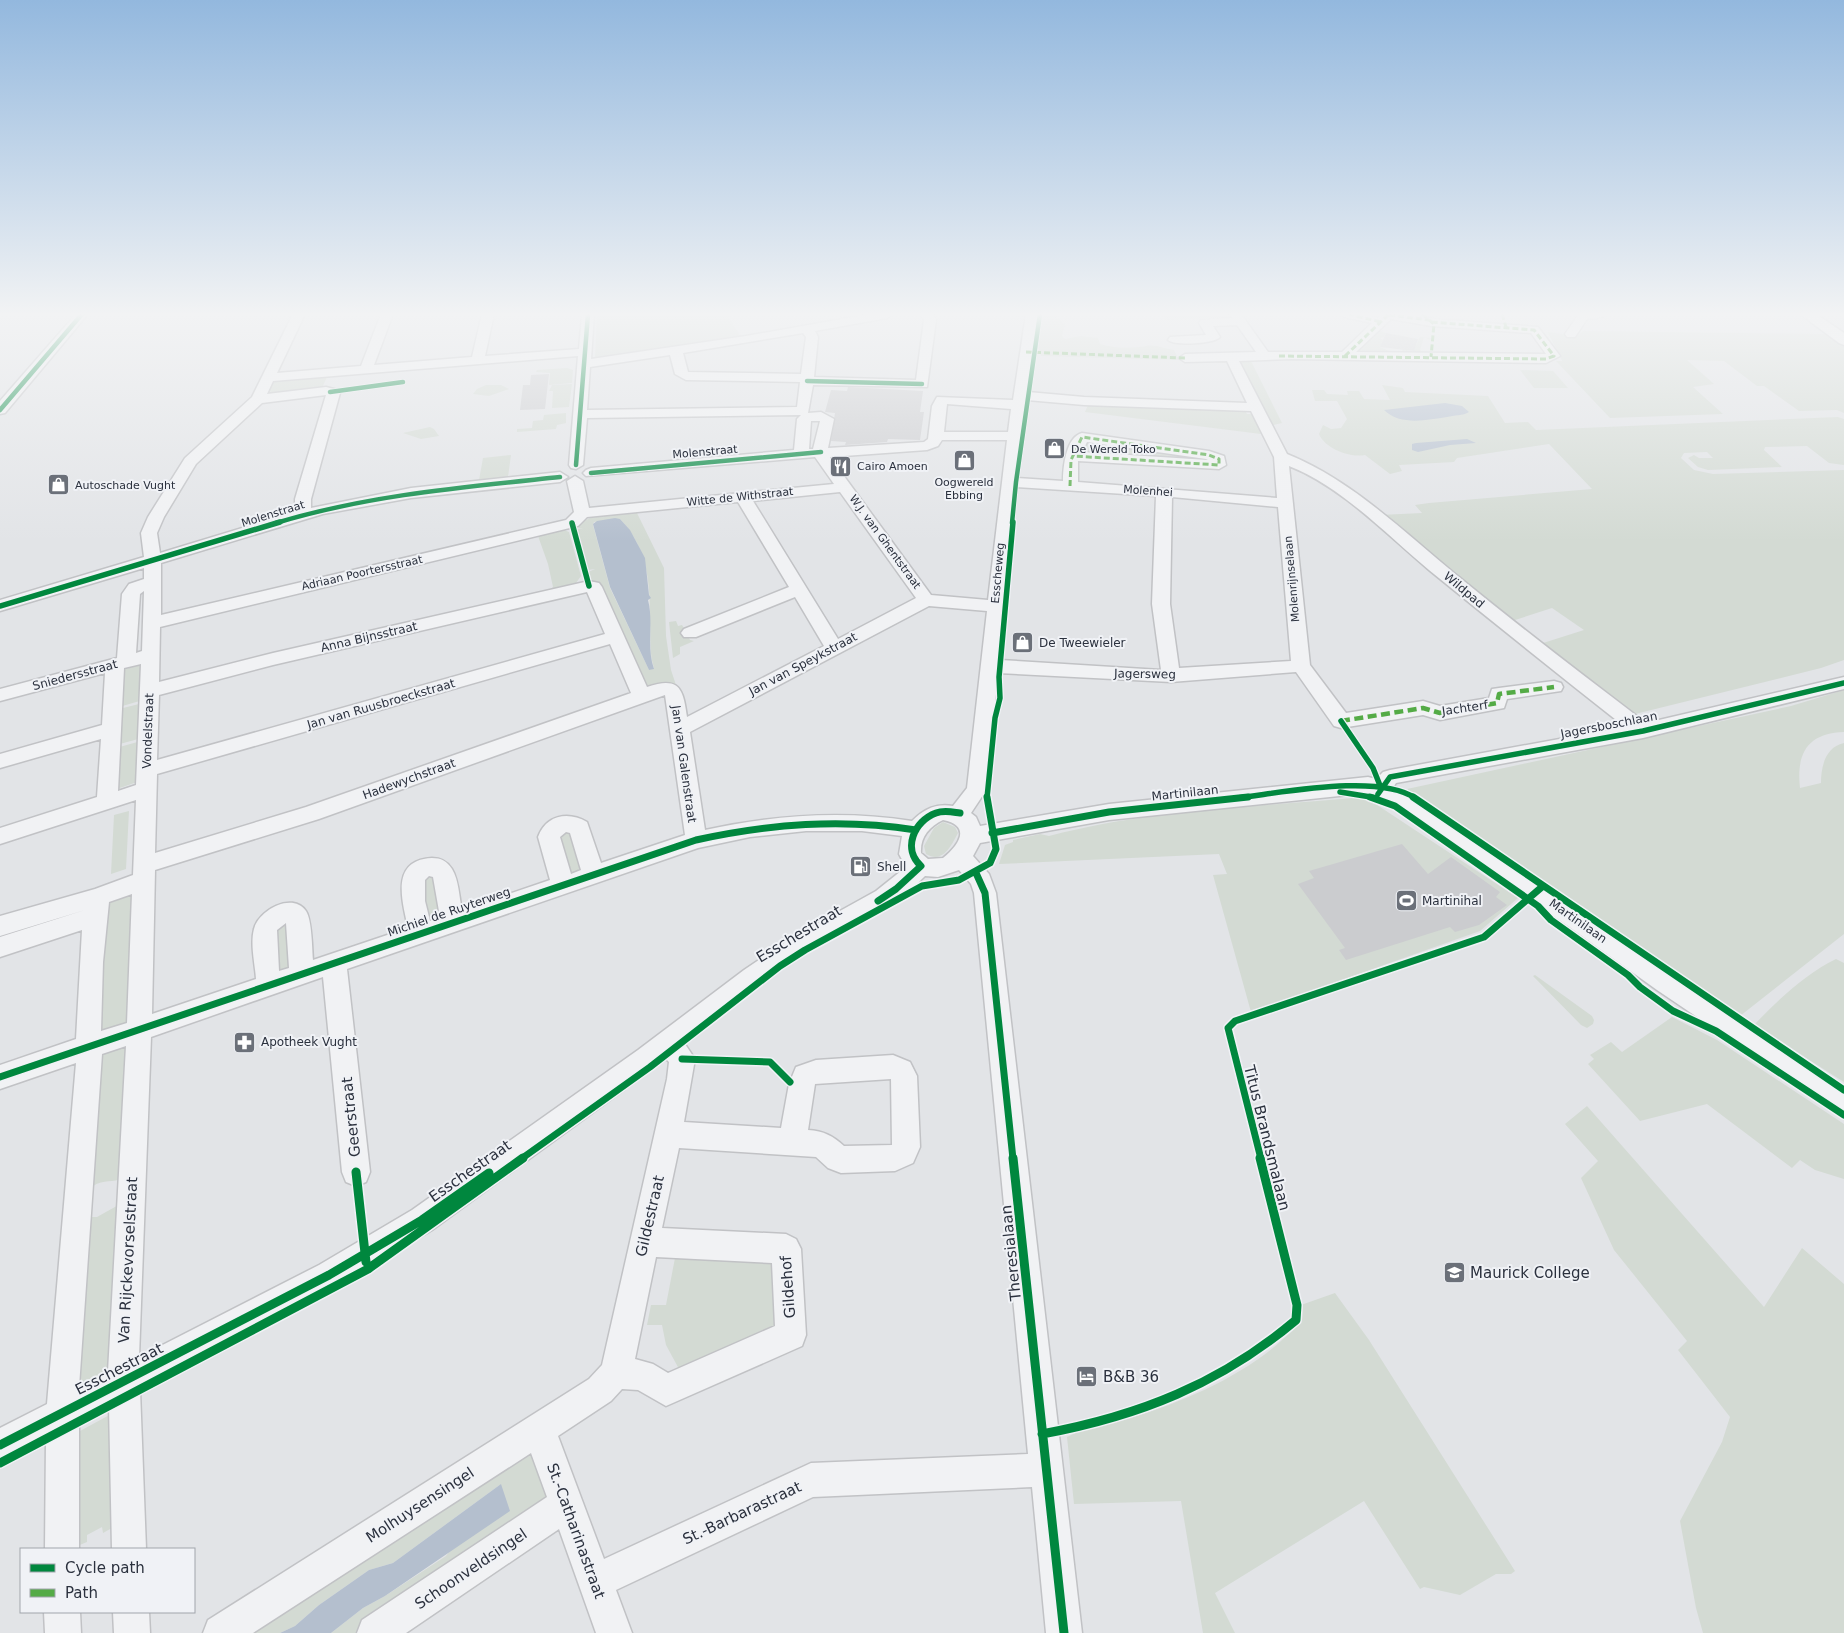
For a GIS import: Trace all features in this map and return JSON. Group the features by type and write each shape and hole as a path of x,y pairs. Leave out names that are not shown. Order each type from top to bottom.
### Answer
{"street":[{"path":"0,410 17,390"},
{"path":"262,390 258,399 333,393 334,397 303,499 302,515"},
{"path":"576,465 583,390"},
{"path":"801,454 806,390"},
{"name":"Esscheweg","path":"960,813 977,789 1009,482 1021,390"},
{"name":"Molenrijnselaan","path":"1248,390 1281,457 1301,666"},
{"name":"Vondelstraat","path":"139,1030 153,582 153,560 149,533 184,469 203,447 258,399"},
{"path":"1015,436 936,436 938,411 942,400 1084,401 1256,407"},
{"path":"581,414 817,416 827,419 821,452"},
{"name":"Molenstraat","path":"591,473 821,452 927,446 933,444 936,436"},
{"path":"1070,486 1073,456 1082,437 1209,455 1219,459 1219,465 1073,456"},
{"name":"W.J. van Ghentstraat","path":"821,452 926,600 996,606"},
{"name":"Wildpad","path":"1281,457 1306,467 1348,494 1514,631 1643,731"},
{"path":"567,479 586,478 591,473 587,466 576,465 561,470 567,479 577,518"},
{"name":"Molenstraat","path":"0,606 302,515 411,493 567,479"},
{"name":"Molenhei","path":"1009,482 1164,492 1286,503"},
{"name":"Witte de Withstraat","path":"577,518 636,508 845,487"},
{"path":"1164,492 1161,604 1171,676"},
{"path":"743,497 834,647"},
{"name":"Adriaan Poortersstraat","path":"152,623 577,518"},
{"path":"110,800 107,796 112,729 130,594 135,588 153,582"},
{"name":"Anna Bijnsstraat","path":"150,691 273,659 589,586 593,587 615,637"},
{"path":"690,633 799,589"},
{"name":"Jan van Speykstraat","path":"679,727 689,725 926,600"},
{"path":"615,637 642,696"},
{"name":"Jan van Ruusbroeckstraat","path":"0,836 110,800 147,780 615,637"},
{"name":"Sniedersstraat","path":"0,695 151,655"},
{"name":"Jagersweg","path":"990,666 1171,676 1301,666"},
{"name":"Jachterf","path":"1301,666 1341,721 1423,708 1440,712 1449,711 1497,703 1499,694 1554,687"},
{"name":"Jagersboschlaan","path":"1381,788 1390,777 1643,731 1844,683"},
{"name":"Hadewychstraat","path":"144,873 664,688 671,690"},
{"name":"Jan van Galenstraat","path":"671,690 674,693 696,840"},
{"path":"0,762 112,729"},
{"name":"Martinilaan","path":"965,846 1019,829 1109,812 1321,789 1368,785 1381,788 1405,802 1666,983 1844,1101"},
{"path":"935,813 960,813 969,822 965,846 953,863 942,868 921,866 912,859 909,848 916,830 935,813"},
{"path":"563,885 549,837 550,833 559,825 570,823 578,828 593,874"},
{"name":"Michiel de Ruyterweg","path":"0,1078 696,840 738,830 805,824 886,825 916,830"},
{"name":"Theresialaan","path":"965,846 985,893 1064,1633"},
{"name":"Esschestraat","path":"0,1445 329,1275 400,1234 511,1157 786,954 884,897 908,879 921,866"},
{"name":"Michiel de Ruyterweg","path":"421,933 411,884 415,874 425,868 437,867 443,873 453,922"},
{"path":"0,947 96,907 144,873"},
{"path":"0,926 96,907"},
{"path":"62,1548 63,1388 89,1071 88,1019 96,907"},
{"path":"268,986 265,930 267,924 278,915 293,913 297,916 302,974"},
{"name":"Geerstraat","path":"334,964 356,1172"},
{"name":"Van Rijckevorselstraat","path":"129,1548 123,1381 139,1030"},
{"name":"Gildestraat","path":"616,1373 669,1134 682,1059 668,1042"},
{"path":"669,1134 820,1144 828,1147 835,1157 841,1160 895,1158 903,1154 906,1138 904,1076 901,1070 894,1068 816,1072 806,1075 802,1084 792,1142"},
{"name":"Gildehof","path":"616,1373 642,1375 666,1390 791,1335 786,1249 644,1242"},
{"name":"Molhuysensingel","path":"221,1633 600,1390 616,1373"},
{"name":"St.-Catharinastraat","path":"539,1429 614,1633"},
{"name":"St.-Barbarastraat","path":"595,1582 811,1480 1046,1470"},
{"name":"Schoonveldsingel","path":"375,1633 566,1504"},
{"path":"62,1613 63,1633"},
{"path":"131,1613 132,1633"}],"shaded area":[{"path":"269,390 318,390 273,393"},
{"path":"476,390 506,390 489,396 473,394"},
{"path":"571,390 569,407 552,408 553,391 549,391"},
{"path":"1252,390 1266,390 1282,423 1269,426"},
{"path":"1312,390 1324,390 1327,394 1348,395 1347,391 1359,391 1364,399 1390,400 1385,390 1488,396 1505,423 1528,422 1536,430 1838,417 1844,419 1844,465 1829,463 1807,446 1765,447 1764,450 1782,467 1708,470 1698,467 1688,458 1694,455 1699,458 1713,458 1707,452 1684,453 1681,458 1694,470 1713,474 1844,470 1844,660 1821,668 1631,715 1540,644 1584,630 1552,608 1509,622 1380,515 1422,513 1415,505 1429,503 1592,489 1549,444 1457,458 1454,462 1399,465 1402,471 1390,474 1365,455 1346,454 1332,448 1319,434 1323,425 1331,429 1341,428 1347,419 1337,401 1315,401"},
{"path":"1584,390 1697,390 1723,414 1610,418"},
{"path":"1770,390 1844,390 1844,413 1837,410 1799,411"},
{"path":"1088,405 1221,411 1245,410 1247,414 1252,414 1261,434 1085,412"},
{"path":"566,413 566,423 557,425 556,429 517,432 517,429 532,428 533,421 543,420 544,415"},
{"path":"430,427 439,436 421,439 403,433"},
{"path":"1085,440 1207,457 1213,461 1081,455"},
{"path":"511,455 508,477 479,480 483,458"},
{"path":"636,511 664,568 666,636 671,670 678,691 648,689 594,583 590,579 588,572 595,569 588,570 577,529 583,528 579,528 580,523 594,516","holes":["620,519 630,531 642,555 648,581 651,651 654,668 649,670 610,588 593,525 594,522"]},
{"path":"561,529 569,532 581,576 576,583 551,589 553,587 548,564 538,536"},
{"path":"676,621 678,626 682,625 690,640 694,641 680,647 680,654 673,658 669,622"},
{"path":"144,664 143,700 119,707 122,670"},
{"path":"1844,690 1844,732 1821,736 1813,741 1803,755 1799,776 1800,788 1821,783 1825,758 1832,749 1844,743 1844,934 1740,1016 1407,789 1791,706"},
{"path":"143,703 142,738 116,745 119,709"},
{"path":"141,741 140,781 114,790 116,748"},
{"path":"1365,797 1518,898 1480,931 1251,1012 1213,875 1227,874 1219,854 999,864 1005,845 1013,842 1013,840 1040,834 1049,836 1088,827 1166,814"},
{"path":"129,811 126,869 111,874 114,815"},
{"path":"943,822 955,827 958,833 946,852 937,857 932,857 926,854 924,846 934,828"},
{"path":"570,827 586,863 580,873 568,875 555,832"},
{"path":"434,871 445,914 430,923 416,879"},
{"path":"118,892 135,894 131,1015 126,1024 106,1034 95,1028 103,906"},
{"path":"285,918 297,965 276,974 273,924"},
{"path":"1836,959 1844,963 1844,1082 1754,1025 1782,997 1803,980"},
{"path":"1535,975 1592,1016 1593,1024 1587,1028 1581,1025 1533,976"},
{"path":"1672,1017 1717,1040 1844,1124 1844,1179 1815,1170 1800,1160 1792,1168 1707,1104 1640,1121 1588,1064 1594,1059 1590,1055 1611,1042 1622,1052"},
{"path":"129,1044 123,1178 101,1182 93,1186 99,1053"},
{"path":"1587,1106 1764,1307 1802,1248 1844,1284 1844,1633 1703,1633 1696,1608 1680,1521 1722,1442 1730,1417 1678,1350 1687,1341 1614,1250 1581,1178 1598,1161 1565,1124"},
{"path":"122,1203 112,1369 72,1395 88,1217 97,1217"},
{"path":"781,1254 786,1328 679,1369 666,1345 662,1325 647,1325 651,1305 666,1305 675,1258"},
{"path":"1335,1293 1369,1340 1515,1571 1511,1574 1496,1574 1460,1595 1424,1587 1420,1589 1364,1501 1215,1593 1235,1633 1203,1633 1181,1501 1074,1504 1067,1437 1172,1404 1230,1376 1265,1354 1294,1330 1302,1317 1301,1305"},
{"path":"115,1412 119,1524 103,1533 102,1527 87,1535 87,1542 72,1548 70,1548 69,1437"},
{"path":"530,1451 548,1498 533,1514 357,1633 331,1633 363,1608 385,1596 446,1556 501,1484 393,1563 369,1570 319,1605 295,1626 280,1633 242,1633"}],"water":[{"path":"1445,403 1462,406 1469,412 1461,415 1414,421 1398,418 1384,410"},
{"path":"1467,439 1476,443 1450,445 1418,452 1412,450 1412,444 1416,443"},
{"path":"620,519 630,530 645,558 649,595 651,598 648,600 651,652 654,669 649,670 610,587 593,524 597,521"},
{"path":"501,1484 510,1511 385,1596 363,1608 331,1633 280,1633 295,1626 319,1605 369,1570 393,1563"}],"building":[{"path":"522,390 547,390 545,409 520,410"},
{"path":"831,390 923,391 920,412 924,412 920,440 888,439 887,442 845,445 846,442 831,441 835,413 825,412"},
{"name":"Martinihal","path":"1402,844 1428,874 1451,857 1500,892 1496,897 1507,905 1479,925 1455,932 1450,927 1346,960 1339,950 1345,948 1298,884 1314,878 1309,871"}],"marked path":[{"path":"1070,486 1071,460 1082,437 1209,455 1219,459 1219,465 1073,456"},
{"path":"1341,721 1423,708 1440,713 1497,703 1499,694 1554,687"}],"cycle path":[{"path":"0,410 17,390"},
{"path":"330,392 343,390"},
{"path":"576,465 582,390"},
{"path":"0,1463 368,1269 650,1067 780,966 805,950 922,886 959,880 990,863 996,849 986,803 995,718 1000,698 999,677 1016,482 1029,390"},
{"path":"591,473 821,452"},
{"path":"0,606 320,510 411,493 560,477"},
{"path":"572,523 589,586"},
{"path":"1378,794 1390,777 1643,731 1844,683"},
{"path":"1341,721 1373,768 1381,788"},
{"path":"992,833 1109,812 1321,789 1368,785 1407,793 1844,1090"},
{"path":"1340,792 1377,798 1395,806 1538,906 1551,920 1628,975 1640,987 1673,1011 1716,1031 1844,1115"},
{"path":"878,901 896,889 921,866 914,860 911,853 911,845 912,837 922,822 939,812 960,813"},
{"path":"0,1077 696,840 750,829 806,823 862,823 916,830"},
{"path":"976,873 981,880 985,893 1064,1633"},
{"name":"Titus Brandsmalaan","path":"1042,1434 1110,1419 1178,1395 1210,1380 1241,1362 1270,1342 1296,1320 1297,1305 1228,1028 1235,1021 1278,1005 1484,937 1543,886"},
{"path":"682,1059 770,1062 790,1082"},
{"path":"356,1172 366,1262"},
{"path":"0,1445 329,1275 422,1220 489,1173"}],"place":[{"name":"De Wereld Toko","path":"1055,449"},
{"name":"Oogwereld Ebbing","path":"964,461"},
{"name":"Cairo Amoen","path":"841,466"},
{"name":"Autoschade Vught","path":"59,485"},
{"name":"De Tweewieler","path":"1023,643"},
{"name":"Shell","path":"861,867"},
{"name":"Martinihal","path":"1406,901"},
{"name":"Apotheek Vught","path":"245,1042"},
{"name":"Maurick College","path":"1454,1273"},
{"name":"B&B 36","path":"1087,1377"}]}
